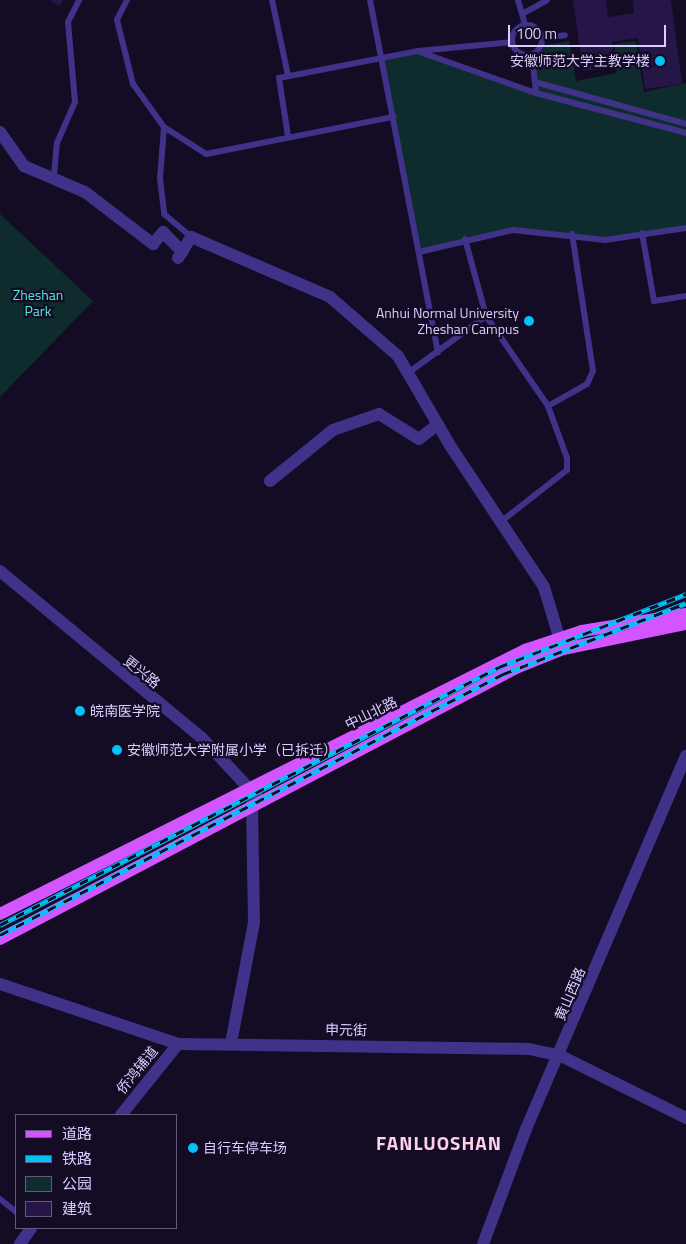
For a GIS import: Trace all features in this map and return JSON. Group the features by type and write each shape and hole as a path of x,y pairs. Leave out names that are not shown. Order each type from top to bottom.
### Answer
{"main road":[{"name":"中山北路","path":"0,914 525,650 560,637 686,614"},
{"path":"0,939 516,668 563,649 686,624"}],"street":[{"path":"0,132 24,166 54,176 124,217 153,244 163,232 180,254 191,237 330,297 398,356 438,424 503,520 544,588 560,637"},
{"path":"270,480 342,426 379,414 420,439 438,424"},
{"name":"更兴路","path":"0,571 201,737 252,788 256,803"},
{"name":"黄山西路","path":"483,1244 526,1129 561,1056 686,756"},
{"path":"232,1043 254,922 256,803"},
{"name":"申元街","path":"0,984 178,1044 232,1043 529,1049 561,1056 686,1118"},
{"name":"侨鸿辅道","path":"122,1114 178,1044"},
{"path":"20,1244 30,1229"}],"lane":[{"path":"54,176 57,143 75,102 68,22 79,0"},
{"path":"127,0 117,20 133,84 164,127 206,154 288,136 393,117"},
{"path":"272,0 288,75"},
{"path":"370,0 438,352"},
{"path":"518,0 524,13 525,24"},
{"path":"524,13 547,0"},
{"path":"532,55 517,52 512,42 516,29 525,24 534,26 542,38"},
{"path":"542,38 565,35"},
{"path":"536,93 532,55 542,38"},
{"path":"288,136 279,78 418,51 512,42"},
{"path":"418,51 536,93 686,133"},
{"path":"535,82 686,124"},
{"path":"164,127 160,178 164,214 191,237"},
{"path":"419,252 465,239 513,230 572,234 605,240 642,233 686,228"},
{"path":"642,233 654,301 686,296"},
{"path":"548,406 587,384 592,371 572,234"},
{"path":"465,239 486,316 548,406 567,458 567,470 503,520"},
{"path":"408,373 486,316"},
{"path":"0,1198 15,1211"}],"green space":[{"path":"569,41 576,81 617,73 614,44 636,41 644,92 686,83 686,227 605,240 513,230 419,252 381,57 418,51 536,92 536,59 546,45"},
{"name":"Zheshan Park","path":"0,214 93,301 0,397"}],"building":[{"path":"49,0 63,0 60,6"},
{"path":"573,0 606,0 608,17 634,13 633,0 671,0 682,84 645,89 638,38 612,42 615,67 583,71"}],"railway":[{"path":"0,925 499,667 686,594"},
{"path":"0,935 503,674 686,603"}],"place":[{"name":"安徽师范大学主教学楼","path":"660,61"},
{"name":"Anhui Normal University Zheshan Campus","path":"529,321"},
{"name":"皖南医学院","path":"80,711"},
{"name":"安徽师范大学附属小学（已拆迁）","path":"117,750"},
{"name":"自行车停车场","path":"193,1148"}],"district":[{"name":"FANLUOSHAN","path":"439,1143"}]}
